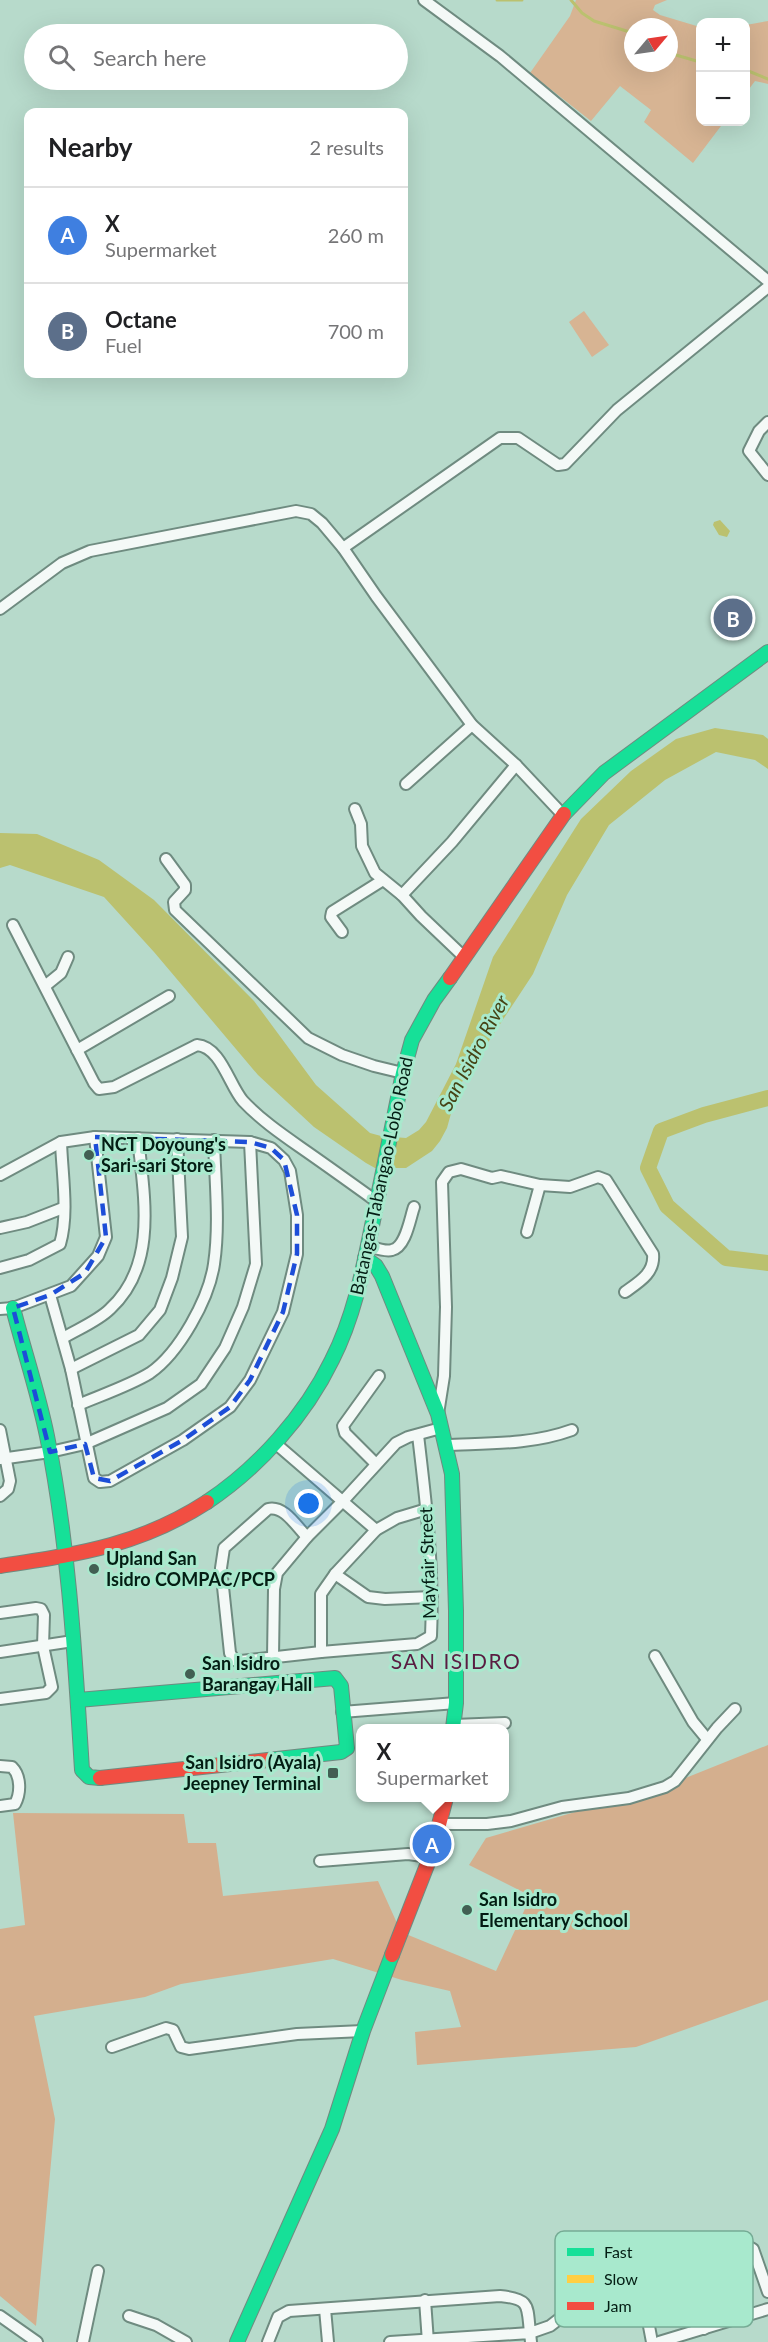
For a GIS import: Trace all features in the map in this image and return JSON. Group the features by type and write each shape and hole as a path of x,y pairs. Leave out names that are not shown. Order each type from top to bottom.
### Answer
{"street":[{"path":"424,0 500,56 768,281"},
{"path":"343,548 500,438 519,438 558,465 565,464 617,411 768,287"},
{"path":"768,422 759,431 749,451 768,475"},
{"path":"0,609 73,557 108,546 296,511 311,513 343,548 472,725 516,765 563,815"},
{"name":"Batangas-Tabangao-Lobo Road","path":"0,1566 65,1556 129,1541 180,1519 230,1487 275,1443 307,1403 329,1368 352,1311 403,1073 412,1040 434,1000 563,815 604,773 768,652"},
{"path":"406,784 472,725"},
{"path":"402,895 452,842 516,765"},
{"path":"355,809 361,824 362,846 375,873 402,895 463,956"},
{"path":"166,859 185,885 185,890 174,902 175,910 308,1038 342,1055 403,1073"},
{"path":"342,932 331,917 332,912 384,879"},
{"path":"13,925 93,1083 99,1089 114,1087 197,1046 204,1046 219,1062 240,1098 260,1118 376,1201"},
{"path":"45,986 61,973 68,957"},
{"path":"77,1050 170,996"},
{"path":"78,1700 335,1678 341,1686 347,1748 341,1752 91,1779 85,1776 82,1770 65,1556 50,1452 6,1309 71,1286 98,1256 106,1237 95,1137"},
{"path":"0,1175 61,1142 95,1137 250,1142 271,1148 284,1160 290,1171 297,1215 297,1254 283,1312 250,1380 230,1407 183,1440 110,1481 100,1482 94,1478 71,1369 50,1295"},
{"path":"63,1338 110,1310 127,1290 144,1247 144,1201 138,1138"},
{"path":"71,1369 139,1335 160,1310 172,1278 182,1237 177,1140"},
{"path":"78,1405 149,1374 174,1352 189,1328 214,1265 216,1219 214,1140"},
{"path":"0,1268 29,1260 60,1244 63,1234 61,1142"},
{"path":"2,1459 50,1452 85,1443 166,1408 201,1384 225,1348 243,1307 256,1264 250,1142"},
{"path":"440,1421 446,1307 442,1179 449,1172 461,1169 492,1178 501,1176 540,1185 570,1187 598,1177 606,1180 653,1254 654,1262 649,1273 625,1292"},
{"path":"527,1232 540,1185"},
{"path":"366,1252 396,1249 402,1242 414,1207"},
{"path":"0,1228 27,1222 63,1208"},
{"path":"366,1252 382,1276 440,1421 452,1474 456,1702 454,1724"},
{"path":"376,1464 345,1433 342,1426 379,1376"},
{"path":"273,1657 274,1589 277,1573 307,1537 396,1443 418,1435 440,1421"},
{"path":"0,1430 2,1459 10,1480 8,1490 0,1496"},
{"path":"445,1445 531,1441 550,1438 572,1430"},
{"name":"Mayfair Street","path":"307,1537 283,1511 275,1507 268,1509 224,1548 221,1568 230,1653 234,1660 417,1644 427,1640 431,1636 432,1597 427,1509 418,1435"},
{"path":"275,1443 376,1530"},
{"path":"321,1652 321,1594 335,1574 376,1530 397,1518 427,1509"},
{"path":"335,1574 368,1597 385,1599 432,1597"},
{"path":"0,1613 41,1609 44,1615 43,1646 52,1688 50,1691 0,1699"},
{"path":"0,1652 73,1641"},
{"path":"655,1656 693,1722 707,1739"},
{"path":"342,1712 456,1702"},
{"path":"440,1824 488,1824 511,1821 562,1807 629,1798 664,1788 675,1781 707,1739 735,1709"},
{"path":"492,1724 505,1723"},
{"path":"0,1766 12,1767 19,1777 18,1799 15,1804 0,1806"},
{"path":"237,2342 332,2129 363,2031 430,1857 445,1802"},
{"path":"320,1861 408,1854 430,1857"},
{"path":"112,2047 166,2028 173,2030 181,2047 189,2049 297,2034 363,2031"},
{"path":"753,2249 768,2292"},
{"path":"83,2342 98,2271"},
{"path":"268,2342 278,2317 283,2313 425,2300 500,2296 519,2298 527,2310 530,2338"},
{"path":"425,2300 428,2341"},
{"path":"325,2309 328,2342"},
{"path":"753,2313 768,2309"},
{"path":"0,2316 37,2342"},
{"path":"129,2316 156,2325 186,2342"},
{"path":"390,2342 530,2338 555,2322"},
{"path":"649,2327 652,2342"},
{"path":"658,2342 710,2327"}],"highlighted area":[{"path":"95,1137 250,1142 271,1148 284,1160 297,1215 297,1254 283,1312 250,1380 230,1407 183,1440 110,1481 94,1478 85,1444 50,1452 13,1308 50,1295 85,1273 106,1237"}],"shaded area":[{"path":"576,0 667,0 655,5 653,10 670,18 624,18 624,72 678,72 678,20 696,26 696,126 721,126 693,163 644,122 651,110 620,86 591,121 530,73 570,16"},
{"path":"768,21 768,84 755,81 750,88 750,72 750,24"},
{"path":"584,311 609,345 592,357 569,322"},
{"path":"768,1745 768,2000 636,2047 417,2065 415,2032 461,2027 450,1991 402,1980 333,1959 181,1984 145,1997 34,2016 55,2119 36,2326 0,2296 0,1929 25,1925 13,1813 184,1814 188,1843 216,1843 223,1896 378,1881 401,1932 496,1971 531,1896 469,1865 486,1838 668,1785"}],"water":[{"path":"720,520 730,531 727,537 719,535 713,525 714,522"},
{"path":"715,728 763,735 768,739 768,769 755,760 716,752 665,780 609,825 567,895 533,974 458,1088 447,1128 440,1141 432,1151 406,1168 375,1168 314,1127 258,1075 154,952 104,897 10,865 0,868 0,833 37,834 99,860 154,900 254,1001 316,1085 370,1133 406,1138 419,1130 426,1122 456,1064 493,957 581,819 631,771 676,739"}],"waterway":[{"path":"497,0 522,0"},
{"path":"571,0 582,13 594,21 624,30"},
{"path":"678,56 696,61"},
{"path":"750,72 768,79"},
{"name":"San Isidro River","path":"768,1098 704,1115 661,1131 648,1168 667,1206 726,1258 768,1263"}],"traffic: fast":[{"path":"564,814 604,773 768,652"},
{"path":"207,1502 262,1457 294,1421 321,1381 340,1343 353,1308 362,1271 403,1073 412,1040 434,1000 450,978"},
{"path":"365,1258 376,1266 382,1276 438,1414 452,1474 456,1611 456,1703 453,1724"},
{"path":"13,1308 43,1420 55,1477 70,1602 82,1770 89,1777 100,1778"},
{"path":"78,1700 335,1678 341,1686 347,1748 341,1752 268,1760"},
{"path":"237,2342 332,2129 363,2031 392,1955"}],"traffic: jam":[{"path":"450,978 564,814"},
{"path":"0,1566 107,1546 157,1529 207,1502"},
{"path":"100,1778 268,1760"},
{"path":"392,1955 431,1855 445,1802"}],"place":[{"name":"Octane","path":"733,618"},
{"name":"NCT Doyoung's Sari-sari Store","path":"89,1155"},
{"name":"Upland San Isidro COMPAC/PCP","path":"94,1569"},
{"name":"San Isidro Barangay Hall","path":"190,1674"},
{"name":"San Isidro (Ayala) Jeepney Terminal","path":"333,1773"},
{"name":"X","path":"432,1844"},
{"name":"San Isidro Elementary School","path":"467,1910"}],"district":[{"name":"SAN ISIDRO","path":"456,1662"}]}
